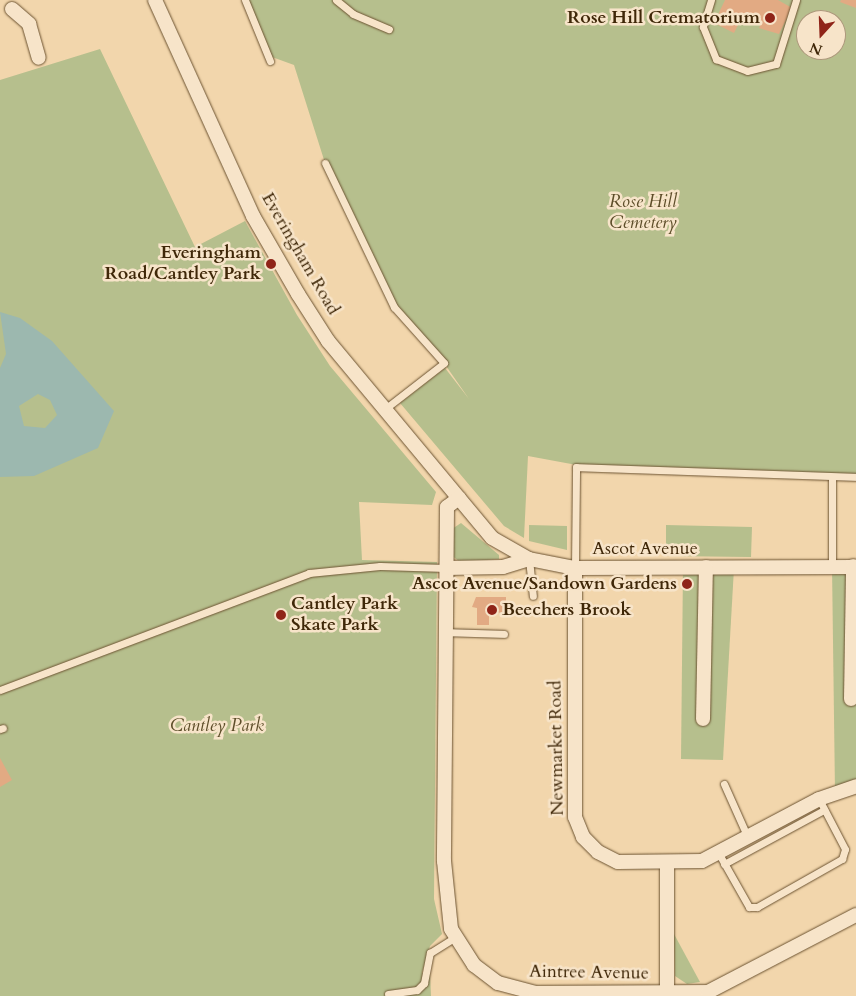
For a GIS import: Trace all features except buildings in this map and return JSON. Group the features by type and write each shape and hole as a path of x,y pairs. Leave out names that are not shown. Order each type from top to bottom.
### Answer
{"street":[{"name":"Everingham Road","path":"155,0 253,216 281,266 328,340 459,498"},
{"path":"7,9 28,24 39,58"},
{"name":"Ascot Avenue","path":"459,498 492,538 529,559 575,568 855,566"},
{"name":"Aintree Avenue","path":"459,498 448,507 445,632 444,861 448,918 456,937 486,975 518,993 666,993 721,988 856,915"},
{"path":"446,568 503,567 529,559"},
{"path":"851,699 855,566"},
{"path":"703,719 706,567"},
{"name":"Newmarket Road","path":"575,568 578,827 608,858 667,865 722,859 749,839 856,786"},
{"path":"666,993 667,865"}],"lane":[{"path":"245,0 270,61"},
{"path":"336,0 353,14 389,29"},
{"path":"711,0 703,27 716,59 747,71 776,64 796,0"},
{"path":"325,163 394,306 444,363 385,409"},
{"path":"575,568 576,467 832,478 856,477"},
{"path":"832,478 832,566"},
{"path":"529,559 533,596"},
{"path":"0,690 309,573 380,566 446,568"},
{"path":"445,632 504,634"},
{"path":"724,784 749,839"},
{"path":"821,804 845,850 842,859 757,907 749,906 722,859 821,804"},
{"path":"388,994 417,990 424,983 430,953 456,937"}],"green space":[{"name":"Rose Hill Cemetery","path":"247,0 856,0 856,477 582,466 528,456 524,538 504,526 400,403 445,368 469,399 444,363 394,307 325,163 294,65 272,57"},
{"name":"Cantley Park","path":"100,49 195,247 245,221 297,315 330,366 436,492 432,505 359,502 362,560 437,562 434,899 442,934 430,946 422,973 430,973 431,996 0,996 0,80"},
{"path":"461,523 499,555 499,559 460,562 451,555 452,529"},
{"path":"529,525 567,526 567,550 529,541"},
{"path":"666,525 752,527 751,557 666,556"},
{"path":"832,566 856,567 856,786 835,792"},
{"path":"683,567 734,568 723,760 681,759"},
{"path":"674,934 700,982 687,984 675,976"}],"water":[{"path":"0,312 20,318 52,341 114,411 98,448 34,476 0,477 0,368 6,354","holes":["38,394 50,400 57,415 45,428 24,426 19,406"]}],"place":[{"name":"Rose Hill Crematorium","path":"770,18"},
{"name":"Everingham Road/Cantley Park","path":"271,264"},
{"name":"Ascot Avenue/Sandown Gardens","path":"687,584"},
{"name":"Beechers Brook","path":"492,610"},
{"name":"Cantley Park Skate Park","path":"281,615"}]}
